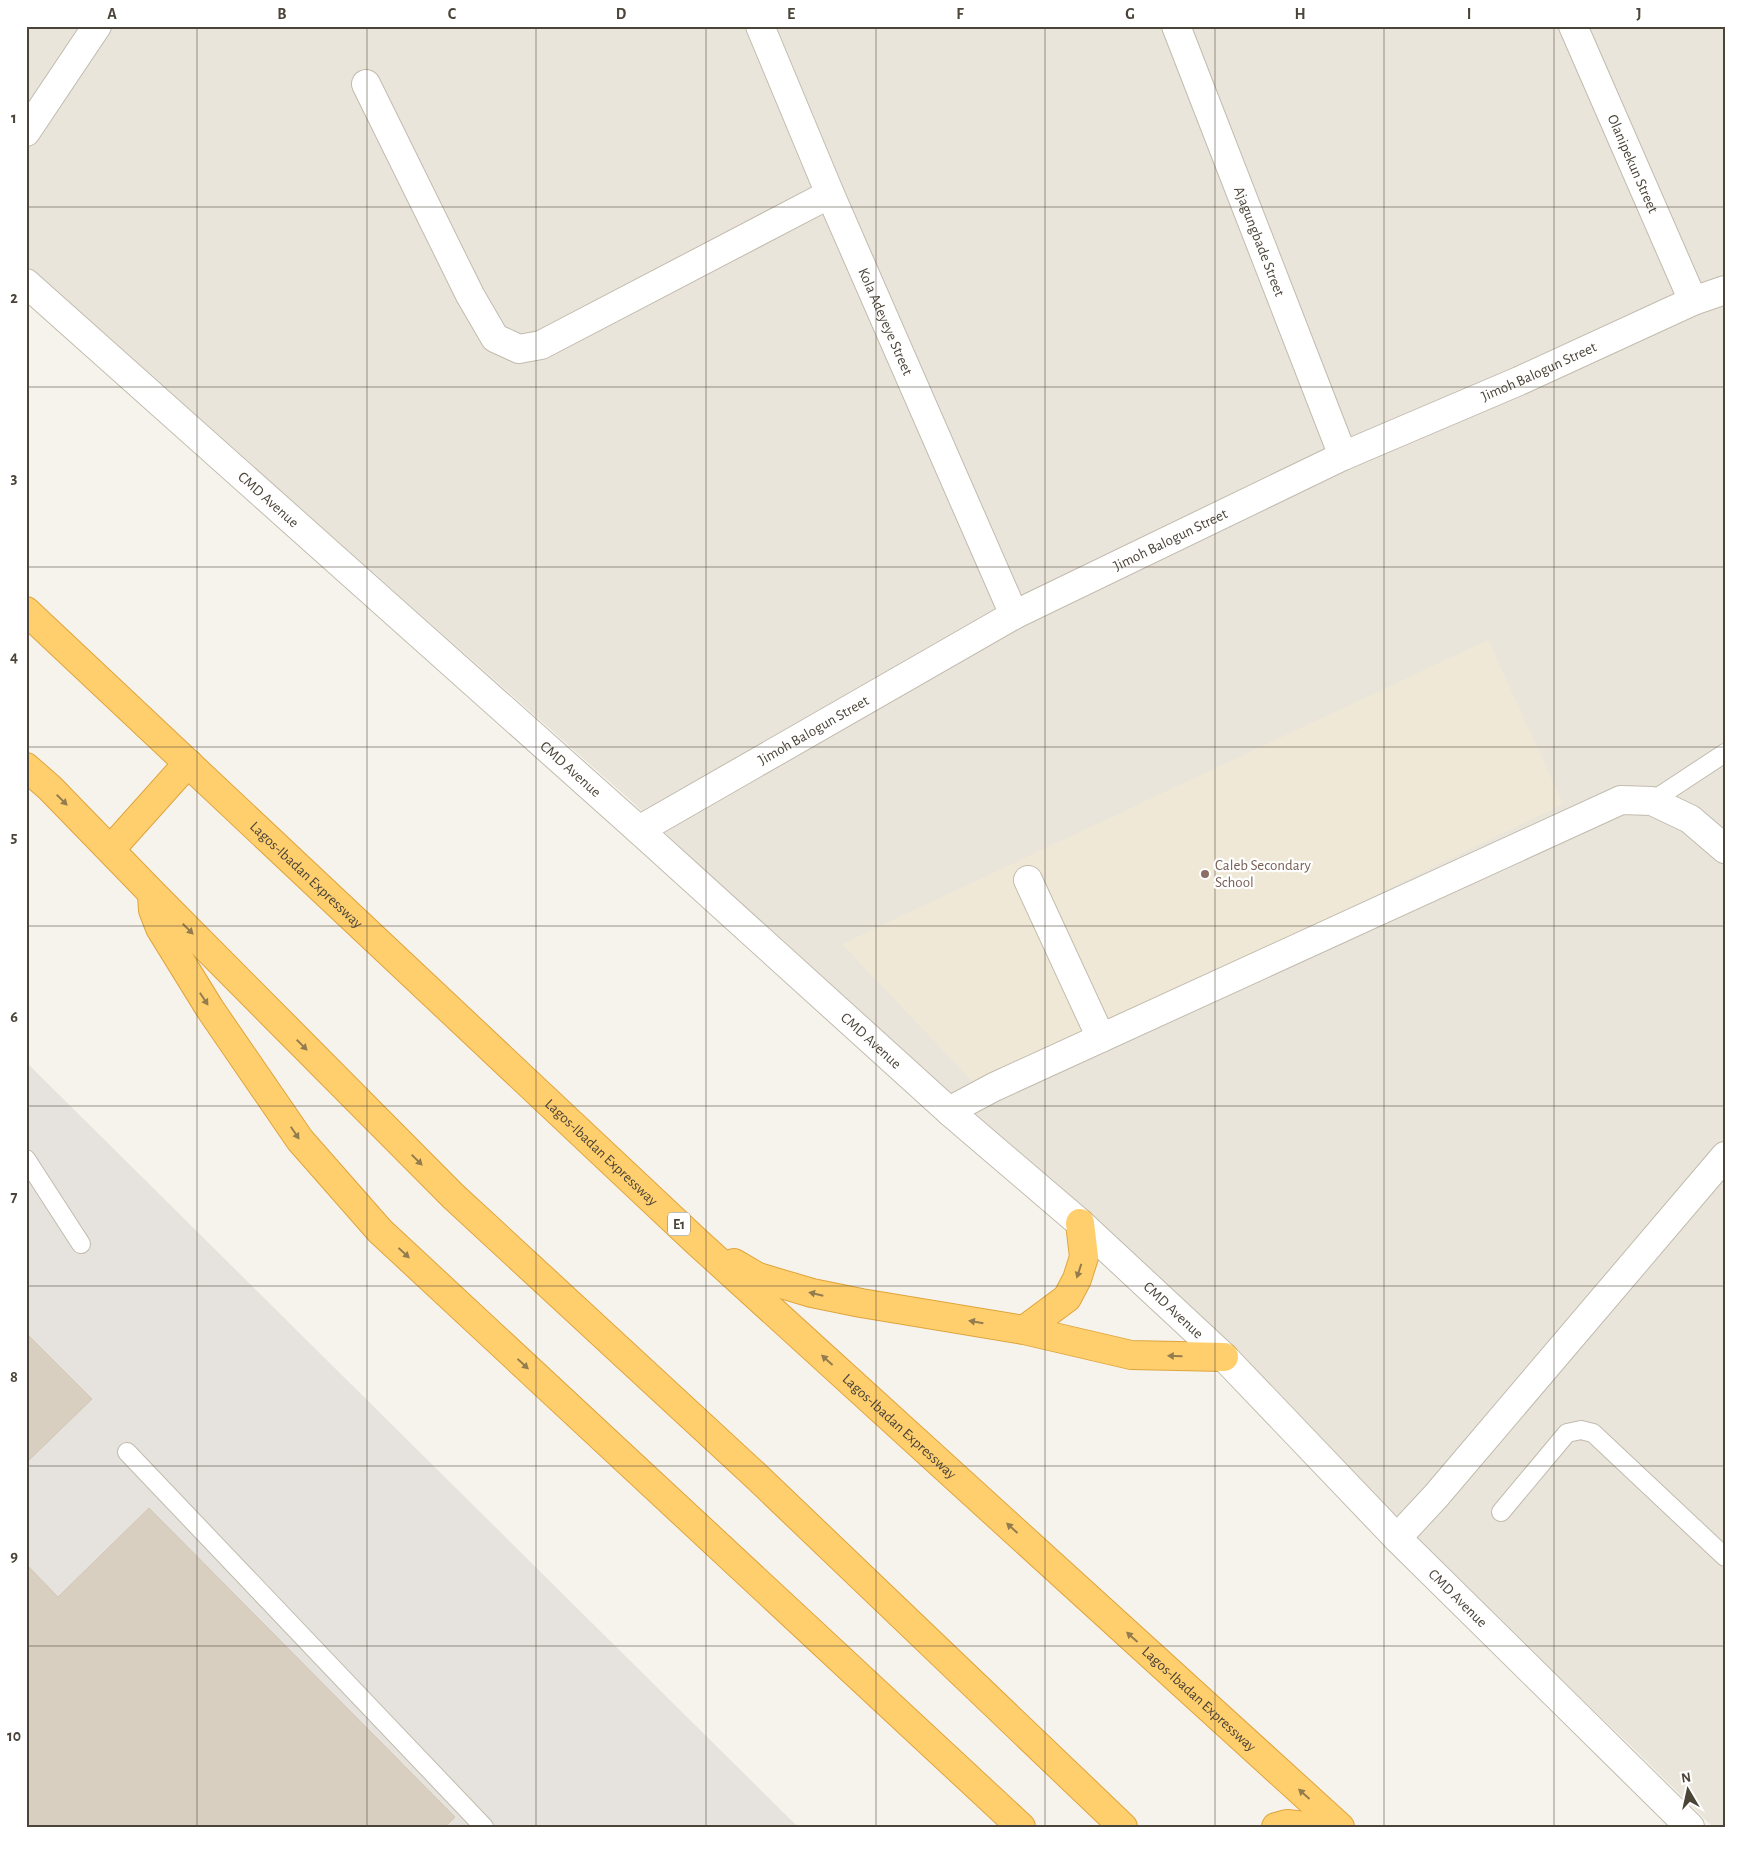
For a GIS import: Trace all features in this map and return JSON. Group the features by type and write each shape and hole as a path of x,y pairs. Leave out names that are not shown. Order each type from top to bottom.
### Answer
{"highway":[{"name":"Lagos-Ibadan Expressway","path":"26,612 696,1241 1340,1827"},
{"path":"111,849 188,763"},
{"path":"26,767 50,788 111,849 152,894 452,1196 755,1475 1123,1827"},
{"path":"152,894 153,910 160,928 210,1008 300,1140 380,1231 1021,1827"},
{"path":"1024,1330 1067,1298 1077,1279 1084,1257 1080,1224"},
{"path":"696,1241 758,1277 812,1293 1024,1330 1131,1355 1224,1357"},
{"path":"1276,1827 1287,1824 1314,1827"}],"street":[{"path":"27,128 97,26"},
{"name":"Kola Adeyeye Street","path":"760,26 830,194 1014,615"},
{"name":"Ajagungbade Street","path":"1176,26 1343,456"},
{"name":"Olanipekun Street","path":"1572,26 1693,301"},
{"path":"366,84 470,295 495,338 519,349 541,345 830,194"},
{"name":"CMD Avenue","path":"26,283 949,1111 1080,1224 1224,1357 1397,1538 1690,1827"},
{"name":"Jimoh Balogun Street","path":"638,830 1014,615 1343,456 1518,381 1693,301 1725,290"},
{"path":"949,1111 994,1087 1621,800 1652,801 1690,819 1725,849"},
{"path":"1028,880 1101,1038"},
{"path":"1397,1538 1436,1496 1725,1156"}],"lane":[{"path":"1652,801 1725,753"},
{"path":"26,1159 81,1244"},
{"path":"1501,1512 1567,1432 1581,1430 1593,1432 1725,1557"},
{"path":"127,1452 484,1827"},
{"path":"991,1798 999,1827"}],"shaded area":[{"path":"26,26 1725,26 1725,1827 1713,1827 1631,1746 629,799 26,265"},
{"name":"Caleb Secondary School","path":"1488,640 1563,804 978,1087 842,944"},
{"path":"26,1062 798,1827 26,1827"}],"building":[{"path":"26,1333 92,1399 26,1463"},
{"path":"149,1508 455,1817 445,1827 26,1827 26,1564 58,1597"}],"place":[{"name":"Caleb Secondary School","path":"1205,874"}]}
